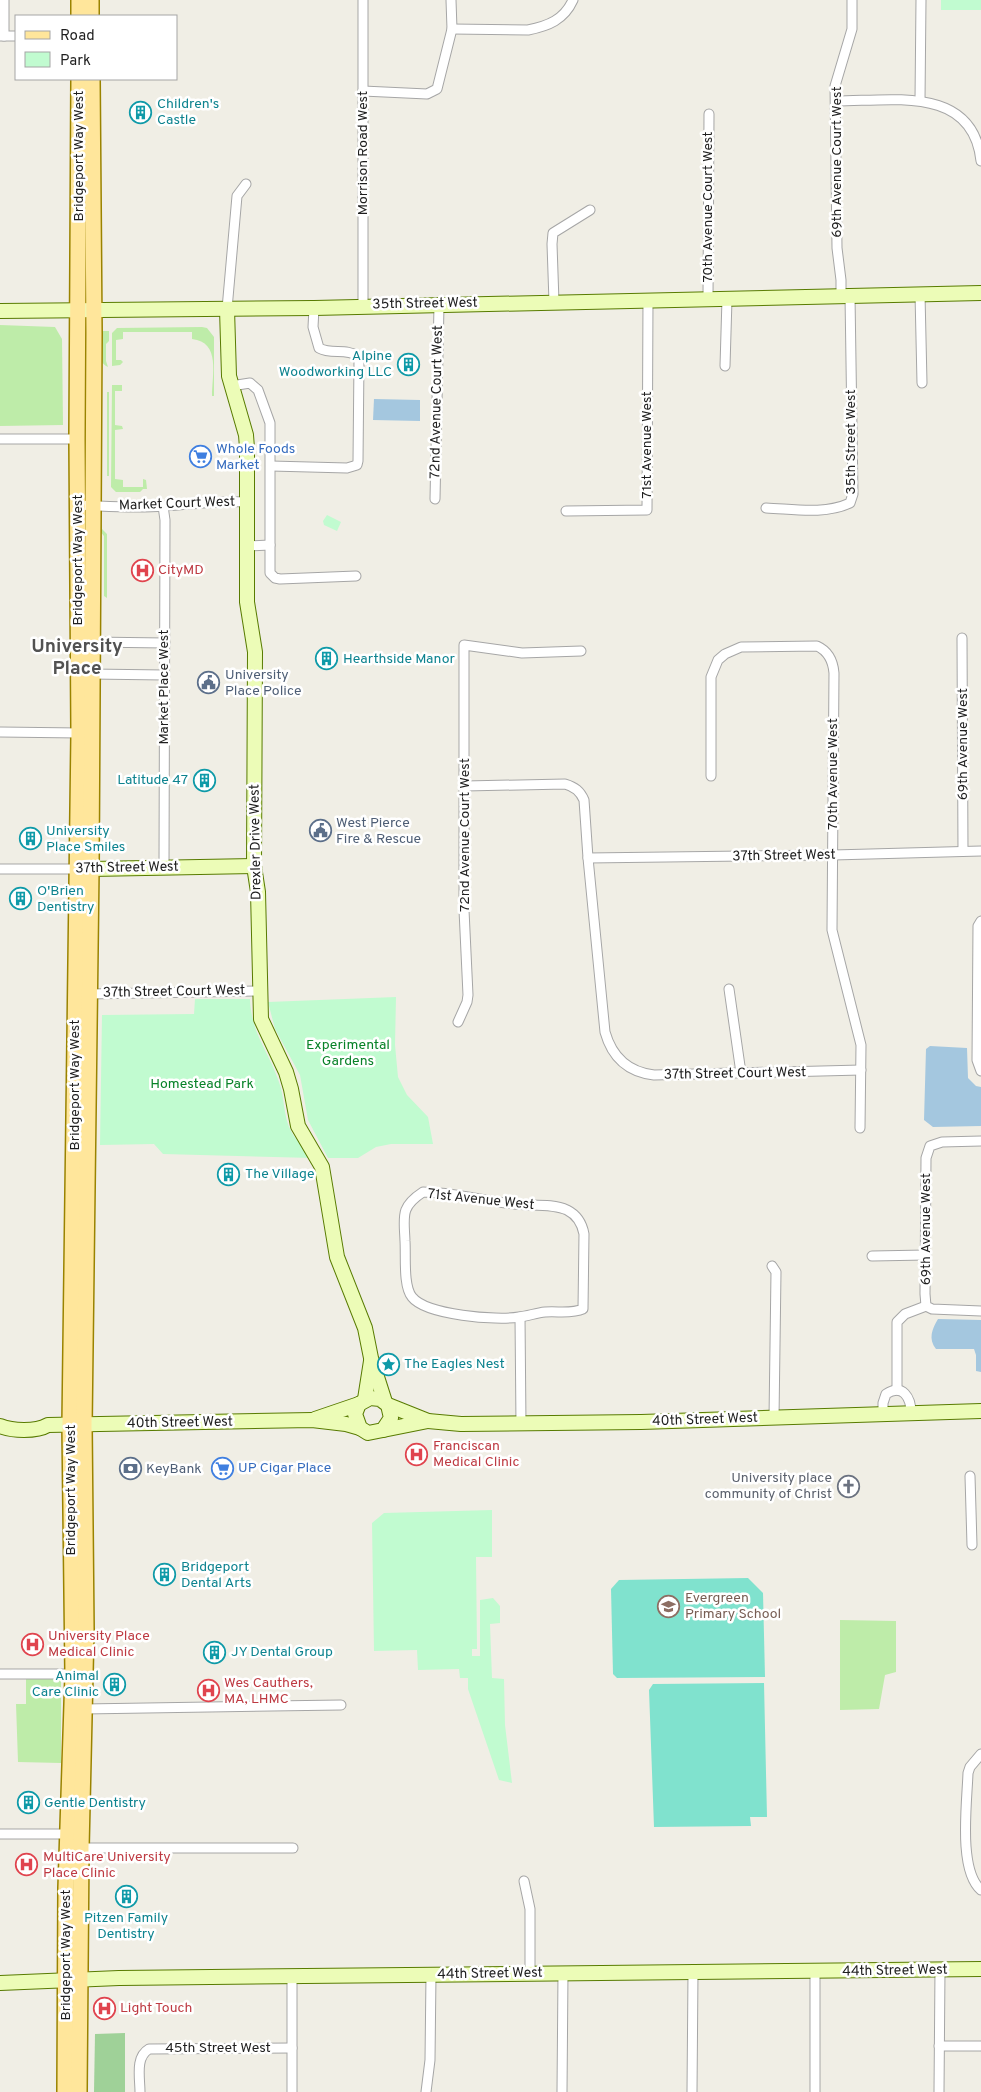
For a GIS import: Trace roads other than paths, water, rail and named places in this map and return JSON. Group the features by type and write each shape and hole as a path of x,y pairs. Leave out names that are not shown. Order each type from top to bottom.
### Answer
{"main road":[{"path":"79,0 79,15"},
{"path":"91,0 92,15"},
{"name":"Bridgeport Way West","path":"79,80 77,438 85,505 91,642 84,869 73,1674 68,1834 79,2092"},
{"name":"Bridgeport Way West","path":"65,2092 81,1848 86,1575 77,1425 89,994 79,733 85,505 94,312 92,80"}],"street":[{"path":"4,0 2,36 15,36"},
{"name":"Morrison Road West","path":"363,0 363,305"},
{"path":"363,91 427,94 436,89 452,29 451,0"},
{"path":"452,29 528,30 537,28 554,22 562,16 572,0"},
{"name":"69th Avenue Court West","path":"845,296 836,248 835,86 852,29 852,0"},
{"path":"920,100 921,0"},
{"path":"836,101 920,100 951,110 968,124 975,134 981,161"},
{"name":"70th Avenue Court West","path":"708,299 709,114"},
{"path":"227,309 237,196 246,184"},
{"path":"554,302 553,234 590,210"},
{"name":"35th Street West","path":"0,311 94,312 314,308 363,305 981,293"},
{"path":"920,294 922,383"},
{"name":"35th Street West","path":"766,508 823,510 840,508 850,503 853,494 845,296"},
{"name":"70th Avenue Court West","path":"725,366 727,299"},
{"name":"71st Avenue West","path":"566,511 647,510 648,300"},
{"name":"72nd Avenue Court West","path":"436,499 439,305"},
{"path":"272,466 334,468 354,467 357,464 359,456 358,356 349,352 326,352 319,348 313,327 314,308"},
{"name":"Drexler Drive West","path":"227,309 228,362 231,386 246,436 247,602 256,652 254,866 258,892 262,1019 286,1072 298,1126 322,1167 337,1257 346,1285 362,1318 371,1358 386,1403"},
{"path":"231,386 250,383 258,390 270,423 272,466 270,573 275,578 356,576"},
{"path":"0,439 77,438"},
{"name":"Market Court West","path":"85,505 163,506 191,505 206,501 247,502"},
{"name":"Market Place West","path":"163,506 164,868"},
{"path":"247,546 270,546"},
{"name":"69th Avenue West","path":"962,638 963,851"},
{"path":"91,642 164,643"},
{"name":"72nd Avenue Court West","path":"458,1022 468,995 464,910 464,645 522,653 581,651"},
{"name":"70th Avenue West","path":"711,776 711,676 718,660 732,650 741,648 817,646 822,649 831,659 834,673 832,930 859,1032 861,1070 860,1128"},
{"path":"91,674 164,675"},
{"path":"0,732 79,733"},
{"path":"465,786 566,784 572,786 581,794 584,800 588,858"},
{"name":"37th Street West","path":"588,858 981,851"},
{"name":"37th Street Court West","path":"588,858 605,1032 615,1054 630,1068 646,1074 861,1070"},
{"name":"37th Street West","path":"0,869 254,866"},
{"path":"981,921 978,926 977,1060 981,1071"},
{"path":"729,988 741,1072"},
{"name":"37th Street Court West","path":"89,994 260,991"},
{"name":"69th Avenue West","path":"929,1308 926,1255 926,1158 930,1146 942,1142 981,1141"},
{"name":"71st Avenue West","path":"422,1192 449,1193 508,1204 557,1207 572,1213 578,1218 584,1234 583,1309 577,1312 544,1312 520,1317 446,1313 417,1302 411,1297 406,1284 404,1215 411,1200 422,1192"},
{"path":"872,1256 926,1255"},
{"path":"772,1266 776,1272 774,1418"},
{"path":"897,1390 897,1322 905,1314 929,1308 981,1311"},
{"path":"520,1317 521,1425"},
{"name":"Drexler Drive West","path":"362,1402 371,1358"},
{"path":"883,1414 883,1402 886,1394 897,1390 907,1395 911,1402 911,1413"},
{"path":"376,1398 386,1403 391,1418 383,1430 368,1433 360,1428 355,1414 362,1402 376,1398"},
{"name":"40th Street West","path":"312,1420 362,1402"},
{"name":"40th Street West","path":"386,1403 428,1421"},
{"name":"40th Street West","path":"383,1430 428,1421 461,1424 521,1425 981,1411"},
{"name":"40th Street West","path":"48,1425 312,1420 346,1424 360,1428"},
{"path":"970,1476 972,1545"},
{"path":"971,1492 981,1491"},
{"path":"0,1674 73,1674"},
{"path":"84,1709 341,1705"},
{"path":"981,1754 968,1773 966,1855 973,1881 981,1890"},
{"path":"0,1834 68,1834"},
{"path":"81,1848 293,1848"},
{"path":"524,1881 530,1909 530,1974"},
{"path":"939,2092 940,1970"},
{"name":"44th Street West","path":"0,1983 119,1978 981,1970"},
{"path":"815,1972 815,2092"},
{"path":"562,2092 563,1973"},
{"path":"692,2092 693,1973"},
{"path":"426,2092 430,2060 431,1975"},
{"path":"292,1977 292,2092"},
{"path":"939,2046 981,2046"},
{"name":"45th Street West","path":"140,2092 140,2062 145,2052 152,2048 292,2048"}],"place":[{"name":"Children's Castle","path":"141,112"},
{"name":"Alpine Woodworking LLC","path":"408,364"},
{"name":"Whole Foods Market","path":"200,457"},
{"name":"CityMD","path":"142,570"},
{"name":"Hearthside Manor","path":"327,659"},
{"name":"University Place Police","path":"209,683"},
{"name":"Latitude 47","path":"204,780"},
{"name":"West Pierce Fire & Rescue","path":"320,831"},
{"name":"University Place Smiles","path":"30,839"},
{"name":"O'Brien Dentistry","path":"21,899"},
{"name":"The Village","path":"229,1174"},
{"name":"The Eagles Nest","path":"388,1364"},
{"name":"Franciscan Medical Clinic","path":"417,1454"},
{"name":"UP Cigar Place","path":"222,1468"},
{"name":"KeyBank","path":"130,1469"},
{"name":"University place community of Christ","path":"848,1486"},
{"name":"Bridgeport Dental Arts","path":"165,1575"},
{"name":"Evergreen Primary School","path":"669,1606"},
{"name":"University Place Medical Clinic","path":"32,1644"},
{"name":"JY Dental Group","path":"215,1652"},
{"name":"Animal Care Clinic","path":"115,1684"},
{"name":"Wes Cauthers, MA, LHMC","path":"208,1691"},
{"name":"Gentle Dentistry","path":"28,1803"},
{"name":"MultiCare University Place Clinic","path":"27,1865"},
{"name":"Pitzen Family Dentistry","path":"126,1896"},
{"name":"Light Touch","path":"104,2008"}],"district":[{"name":"University Place","path":"77,658"}],"park label":[{"name":"Experimental Gardens","path":"348,1054"},
{"name":"Homestead Park","path":"202,1084"}]}
